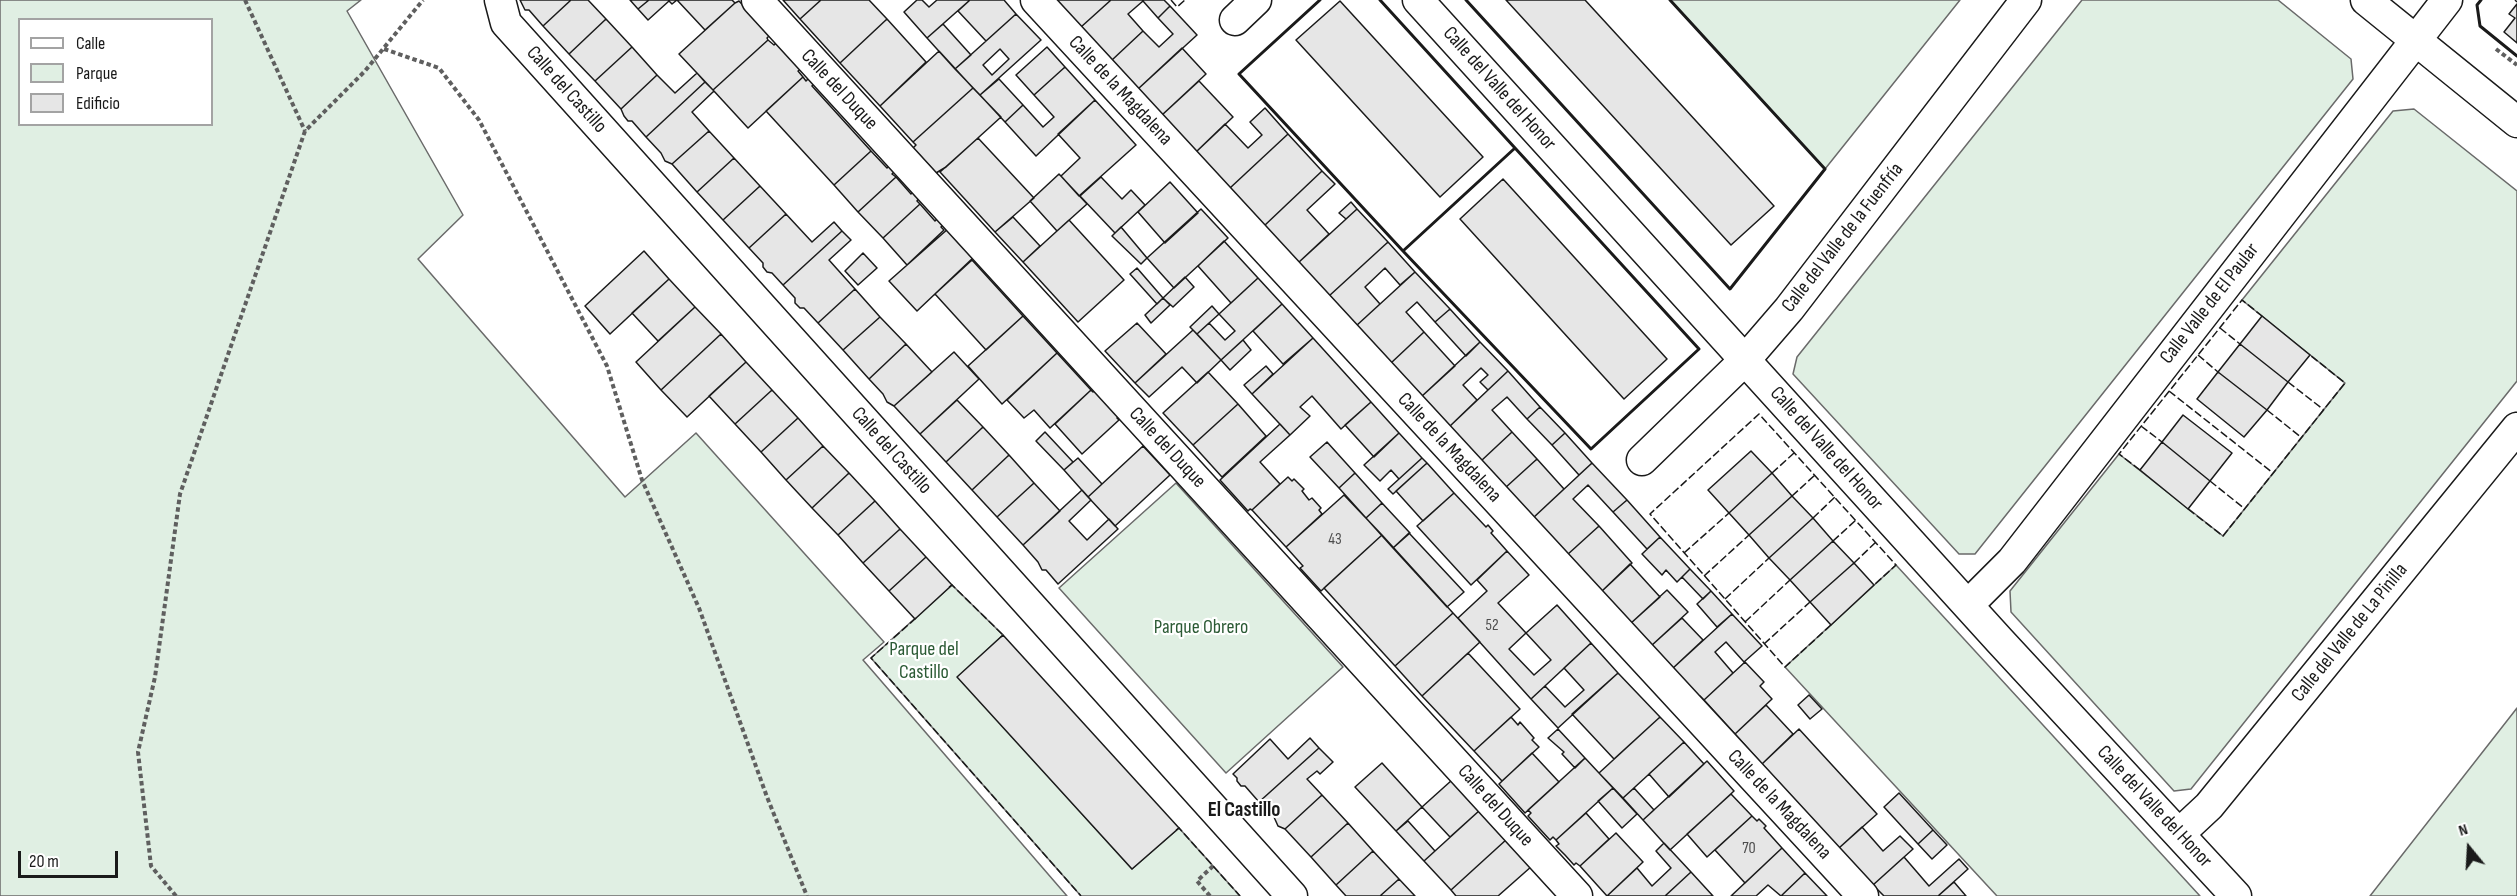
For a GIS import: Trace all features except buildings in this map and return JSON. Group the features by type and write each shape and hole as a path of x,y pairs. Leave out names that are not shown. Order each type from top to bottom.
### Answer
{"street":[{"name":"Calle del Duque","path":"757,0 1577,896"},
{"name":"Calle de la Magdalena","path":"1036,0 1863,896"},
{"path":"1235,20 1256,0"},
{"name":"Calle del Valle del Honor","path":"1418,0 2236,896"},
{"name":"Calle del Valle de la Fuenfría","path":"1642,460 1745,360 1789,309 2026,0"},
{"path":"2366,0 2517,122"},
{"name":"Calle Valle de El Paular","path":"1968,605 2012,561 2447,0"},
{"name":"Calle del Castillo","path":"499,1 506,23 1292,896"},
{"name":"Calle del Valle de La Pinilla","path":"2179,834 2209,806 2517,428"}],"path":[{"path":"244,0 305,131"},
{"path":"176,896 151,866 138,752 155,677 180,494 305,131 365,71 423,0"},
{"path":"2496,48 2517,65"},
{"path":"384,49 439,68 479,120 607,366 642,480 699,608 767,797 807,896"},
{"path":"1210,896 1197,881 1214,866"}],"green space":[{"path":"0,0 361,0 347,11 463,215 418,259 625,497 696,433 884,642 863,660 1067,896 0,896"},
{"path":"1670,0 1960,0 1825,169"},
{"path":"2082,0 2278,0 2351,59 2353,79 1975,554 1959,554 1793,374 1797,357"},
{"path":"2414,109 2517,191 2517,381 2191,789 2174,791 2011,612 2010,591 2119,454 2223,536 2345,383 2242,300 2393,111"},
{"name":"Parque Obrero","path":"1176,483 1343,667 1226,773 1059,588"},
{"path":"1896,565 2200,896 1997,896 1785,667"},
{"name":"Parque del Castillo","path":"952,585 1003,635 958,677 1132,869 1179,828 1240,896 1081,896 871,658"},
{"path":"2517,708 2517,896 2370,896"}],"fence":[{"path":"1171,0 1177,7 1185,0"},
{"path":"2140,470 2119,454 2242,300 2262,316"},
{"path":"2220,328 2240,344"},
{"path":"2198,355 2218,372"},
{"path":"2188,509 2223,536 2345,383 2310,355"},
{"path":"2288,382 2324,410"},
{"path":"2169,391 2273,473"},
{"path":"2267,410 2302,438"},
{"path":"1831,625 1785,667 1650,514 1759,414 1896,565 1874,585"},
{"path":"2141,426 2162,442"},
{"path":"1772,473 1794,453"},
{"path":"1792,496 1815,475"},
{"path":"2210,481 2245,509"},
{"path":"1813,518 1835,497"},
{"path":"1684,553 1729,513"},
{"path":"1833,541 1856,520"},
{"path":"1704,576 1749,535"},
{"path":"1854,563 1876,542"},
{"path":"1725,599 1769,558"},
{"path":"1745,622 1790,580"},
{"path":"949,587 952,585 1003,635 1001,637"},
{"path":"1764,644 1810,602"},
{"path":"916,618 871,658 1081,896"},
{"path":"1176,830 1179,828 1240,896"}],"wall":[{"path":"1320,0 1239,74 1403,251"},
{"path":"1380,0 1515,148"},
{"path":"1466,0 1730,289 1825,169 1670,0"},
{"path":"2481,0 2477,5 2480,26 2517,56"},
{"path":"1515,148 1699,349 1591,449 1403,251 1515,148"}],"district":[{"name":"El Castillo","path":"1244,811"}]}
